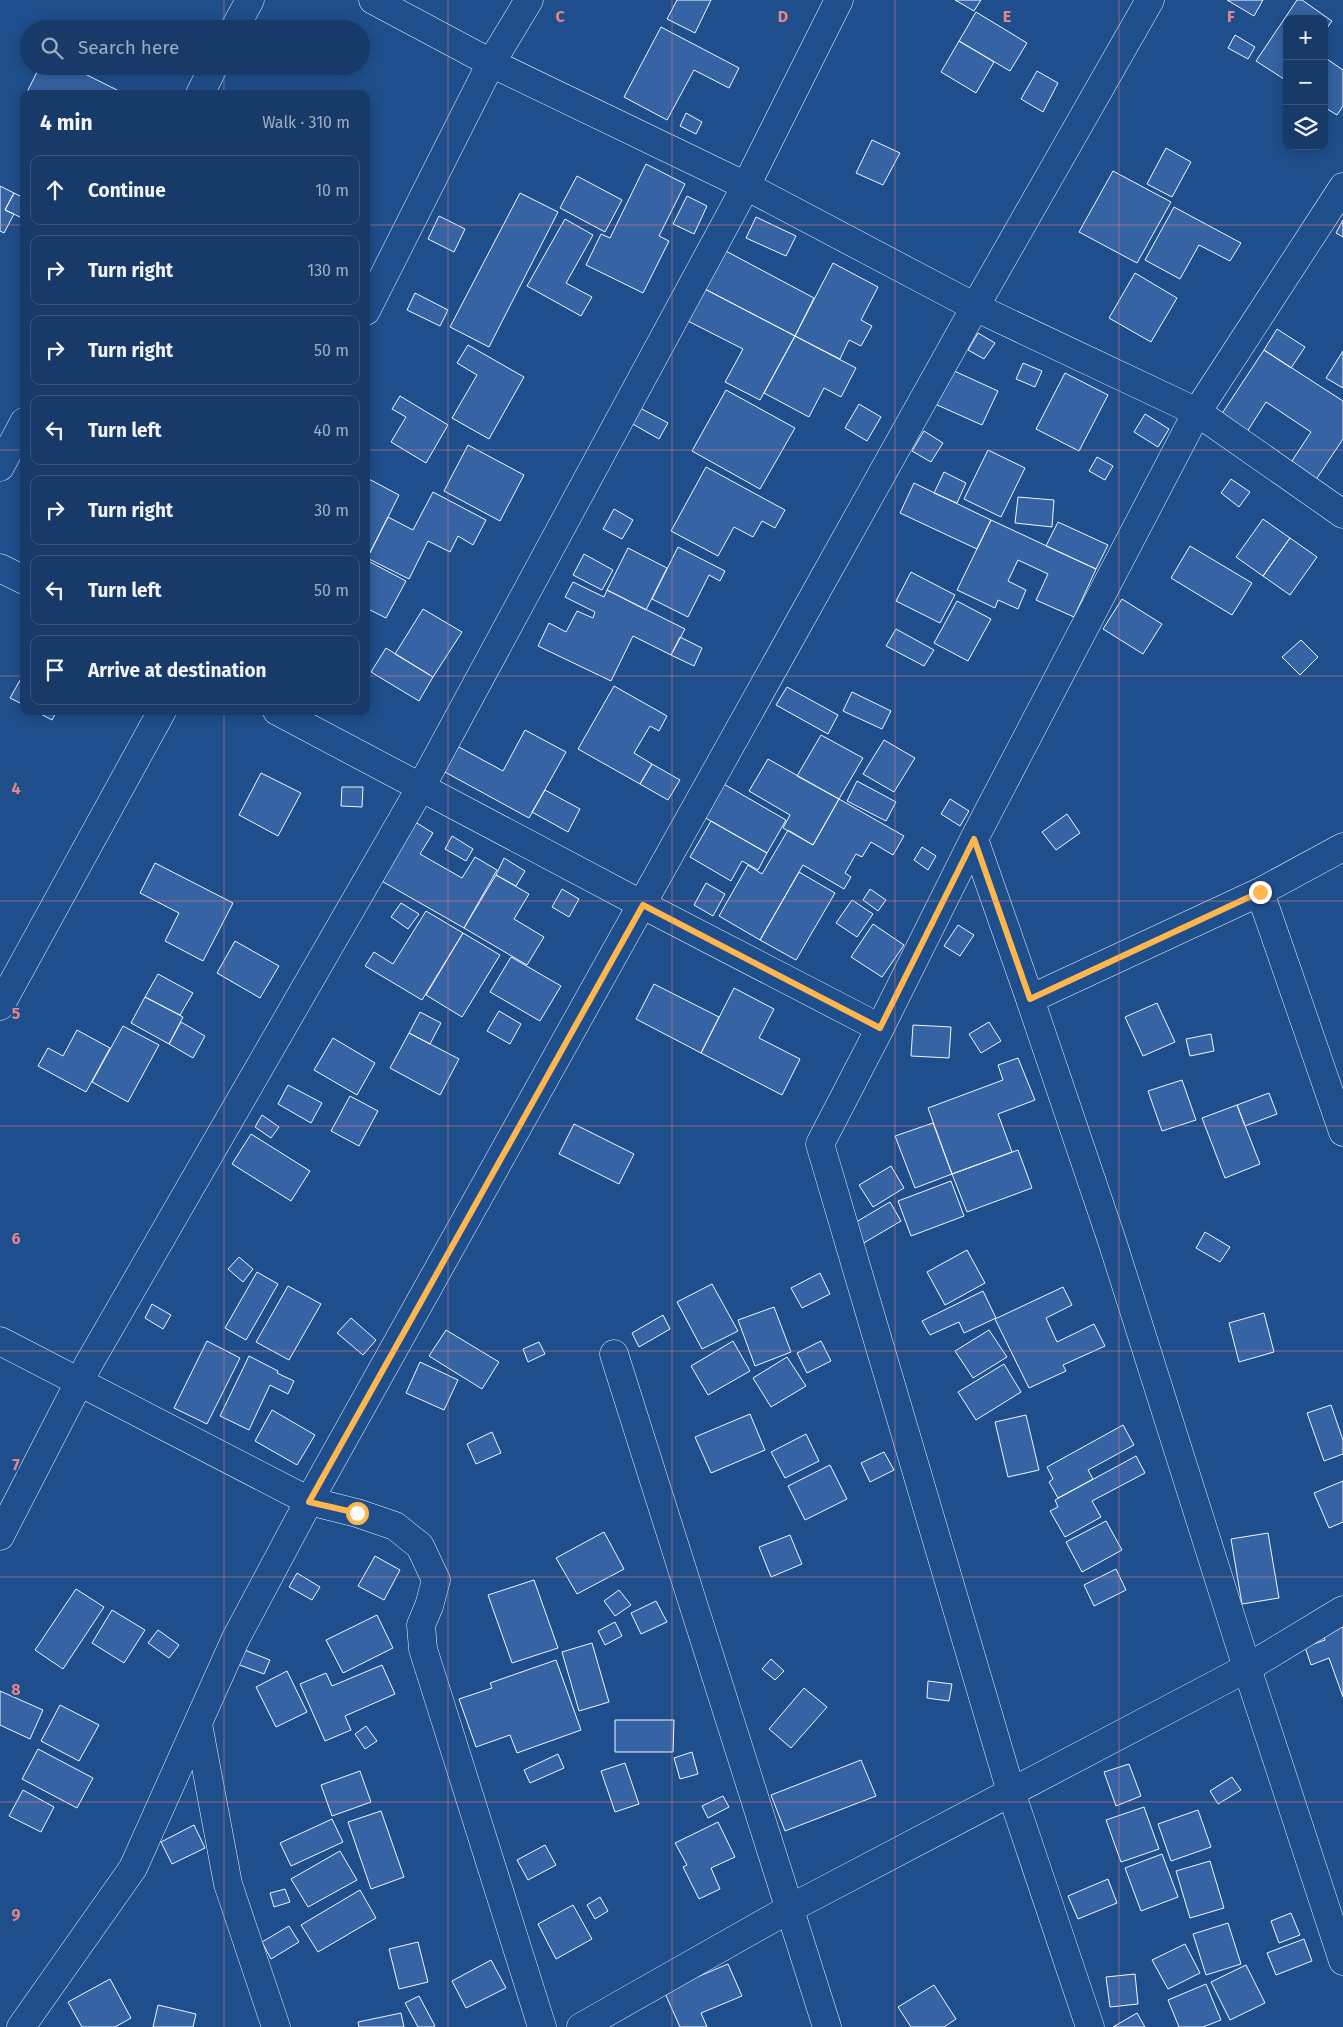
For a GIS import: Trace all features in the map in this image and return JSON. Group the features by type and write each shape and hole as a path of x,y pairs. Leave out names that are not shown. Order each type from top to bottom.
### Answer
{"street":[{"path":"239,20 250,0"},
{"path":"374,0 491,63 746,186 975,307 1197,412 1343,514"},
{"path":"370,303 491,63 529,0"},
{"path":"0,1536 79,1382 421,786 746,186 839,0"},
{"path":"21,2027 133,1868 236,1638 309,1502 975,307 1150,0"},
{"path":"202,90 210,75"},
{"path":"1090,2027 1011,1792 820,1144 974,839 1197,412 1343,188"},
{"path":"0,467 20,430"},
{"path":"0,568 20,578"},
{"path":"0,1006 160,715"},
{"path":"285,715 880,1028"},
{"path":"974,839 1115,1251 1247,1668 1343,1962"},
{"path":"1030,999 1260,892 1343,847"},
{"path":"1260,892 1343,1132"},
{"path":"0,1341 309,1502 357,1513 395,1526 420,1546 436,1580 429,1606 421,1625 423,1650 542,2027"},
{"path":"614,1354 827,2027"},
{"path":"581,2027 789,1909 1247,1668 1343,1610"},
{"path":"198,1724 228,1884 276,2027"}],"building":[{"path":"677,0 711,0 695,33 667,19"},
{"path":"955,0 981,0 974,11"},
{"path":"1227,0 1263,0 1254,16"},
{"path":"1297,0 1302,0 1323,15 1287,15"},
{"path":"976,12 1027,43 1010,71 959,41"},
{"path":"1328,18 1332,21 1328,26"},
{"path":"1283,21 1283,78 1256,61"},
{"path":"661,27 739,68 729,88 694,70 667,120 624,97"},
{"path":"1235,35 1255,47 1248,59 1228,48"},
{"path":"959,41 994,62 976,93 941,72"},
{"path":"1328,60 1343,70 1343,106 1337,115 1328,109"},
{"path":"1037,71 1058,83 1043,112 1021,99"},
{"path":"36,75 87,75 117,90 28,90"},
{"path":"686,113 702,122 696,134 680,126"},
{"path":"872,140 900,153 883,185 856,173"},
{"path":"1166,148 1191,162 1172,197 1147,184"},
{"path":"646,164 685,184 659,236 669,241 643,293 586,265 601,234 610,238"},
{"path":"1113,171 1171,202 1137,263 1079,232"},
{"path":"577,176 622,200 605,232 560,208"},
{"path":"0,186 14,193 5,210 14,214 4,233 0,231"},
{"path":"14,193 20,196 20,217 5,210"},
{"path":"520,193 558,212 489,347 450,327"},
{"path":"687,196 707,206 694,234 673,224"},
{"path":"1174,207 1241,243 1230,261 1199,245 1180,279 1145,260"},
{"path":"439,216 465,229 454,252 428,239"},
{"path":"756,217 796,236 786,256 746,238"},
{"path":"565,219 593,235 566,283 592,297 581,316 527,286"},
{"path":"1343,220 1343,237 1336,233"},
{"path":"722,249 814,298 795,336 701,287"},
{"path":"833,263 878,287 861,320 872,326 861,346 849,340 840,359 795,336"},
{"path":"1135,273 1177,298 1151,342 1109,318"},
{"path":"701,287 795,336 760,400 725,382 743,349 684,319"},
{"path":"415,293 448,310 440,326 407,310"},
{"path":"1277,329 1305,347 1291,368 1264,350"},
{"path":"978,333 995,343 984,359 968,350"},
{"path":"795,336 856,368 841,397 824,388 809,417 764,393"},
{"path":"468,345 524,377 489,439 452,418 477,375 457,363"},
{"path":"1264,350 1343,401 1343,439 1315,481 1290,464 1311,432 1266,402 1245,435 1219,418"},
{"path":"1343,351 1343,388 1326,378"},
{"path":"1023,363 1042,371 1035,387 1016,379"},
{"path":"952,370 998,391 982,425 935,404"},
{"path":"1065,373 1108,395 1079,451 1036,429"},
{"path":"726,390 795,428 760,489 692,451"},
{"path":"400,396 448,425 426,463 391,442 406,417 392,409"},
{"path":"859,404 881,417 867,441 845,428"},
{"path":"640,408 668,423 659,439 631,423"},
{"path":"1145,414 1169,429 1158,447 1134,432"},
{"path":"924,431 943,443 931,462 912,451"},
{"path":"468,445 524,475 500,521 444,491"},
{"path":"988,450 1025,468 1001,517 964,499"},
{"path":"1097,457 1113,466 1105,480 1089,471"},
{"path":"706,467 785,510 775,528 762,521 753,537 734,527 718,556 671,531"},
{"path":"944,472 966,483 957,503 934,493"},
{"path":"1231,479 1250,492 1239,507 1221,493"},
{"path":"370,480 399,495 370,553"},
{"path":"914,483 991,520 977,549 900,513"},
{"path":"433,492 486,520 473,545 458,536 450,552 428,541 409,579 370,560 370,552 388,517 413,530"},
{"path":"1018,497 1054,500 1052,527 1015,523"},
{"path":"614,509 633,520 622,539 603,529"},
{"path":"1263,519 1290,538 1263,576 1236,557"},
{"path":"991,520 1096,569 1074,617 1036,600 1048,574 1018,560 1008,581 1026,590 1018,609 998,600 995,608 957,590"},
{"path":"1058,522 1108,545 1096,569 1046,546"},
{"path":"1290,538 1317,557 1290,595 1263,576"},
{"path":"1190,546 1252,583 1232,615 1171,578"},
{"path":"678,547 725,571 720,581 709,575 688,617 652,599"},
{"path":"628,548 667,568 646,610 607,590"},
{"path":"584,554 613,570 602,590 573,575"},
{"path":"370,562 406,581 386,618 370,610"},
{"path":"911,572 955,595 940,623 896,601"},
{"path":"573,582 604,597 607,590 685,629 671,655 633,636 611,681 538,646 549,623 566,632 577,611 593,618 595,612 565,597"},
{"path":"1122,599 1162,624 1143,654 1103,629"},
{"path":"957,601 991,619 968,661 934,643"},
{"path":"423,609 462,632 433,677 395,654"},
{"path":"896,629 934,650 924,666 886,646"},
{"path":"680,637 702,648 694,666 671,655"},
{"path":"1301,640 1318,657 1300,675 1282,657"},
{"path":"386,648 433,677 419,701 371,672"},
{"path":"20,680 20,703 10,698"},
{"path":"614,686 667,716 659,731 650,726 634,753 652,764 640,784 578,749"},
{"path":"787,687 838,715 828,734 776,705"},
{"path":"852,692 891,711 882,729 843,711"},
{"path":"43,715 55,715 52,720"},
{"path":"525,730 566,752 529,818 443,771 457,746 503,771"},
{"path":"821,735 863,758 839,799 797,776"},
{"path":"884,740 915,758 894,792 863,774"},
{"path":"768,759 839,799 813,845 783,828 790,815 749,791"},
{"path":"652,764 680,780 668,800 640,784"},
{"path":"261,773 301,793 278,836 239,815"},
{"path":"857,781 896,802 886,821 847,801"},
{"path":"722,783 786,820 767,853 702,816"},
{"path":"342,787 363,787 362,807 341,806"},
{"path":"545,790 580,809 568,832 532,812"},
{"path":"839,799 904,836 893,855 871,842 862,857 856,854 845,873 851,877 844,889 803,865 760,940 719,916 748,865 762,874 788,830 813,845"},
{"path":"950,799 969,811 960,826 941,814"},
{"path":"1067,814 1080,833 1056,850 1042,832"},
{"path":"412,820 433,833 420,854 462,878 475,857 497,870 464,928 378,879"},
{"path":"711,821 767,853 758,870 742,861 731,881 690,857"},
{"path":"452,836 473,849 466,861 445,849"},
{"path":"922,847 936,856 928,870 914,860"},
{"path":"504,858 525,871 516,886 496,875"},
{"path":"155,863 233,903 203,961 165,941 179,913 140,893"},
{"path":"799,872 835,893 796,960 760,940"},
{"path":"496,875 529,894 514,919 544,937 527,965 464,928"},
{"path":"706,883 725,894 713,916 694,905"},
{"path":"562,889 579,899 569,917 552,907"},
{"path":"870,889 886,900 878,911 863,900"},
{"path":"852,900 873,914 857,937 836,923"},
{"path":"401,903 419,914 408,929 391,917"},
{"path":"426,911 463,933 422,1000 365,966 374,952 393,964"},
{"path":"873,924 904,945 882,977 851,957"},
{"path":"958,925 974,935 960,956 944,946"},
{"path":"463,933 500,955 462,1017 426,995"},
{"path":"235,941 279,966 260,998 217,973"},
{"path":"511,957 561,986 540,1021 490,992"},
{"path":"158,974 193,993 180,1015 145,997"},
{"path":"654,984 719,1017 701,1053 636,1019"},
{"path":"734,988 774,1009 759,1038 800,1059 782,1095 701,1053"},
{"path":"145,997 183,1017 169,1044 131,1023"},
{"path":"1157,1003 1175,1042 1143,1056 1125,1017"},
{"path":"499,1011 521,1024 510,1044 487,1031"},
{"path":"420,1012 441,1023 430,1044 409,1033"},
{"path":"181,1022 205,1036 193,1058 169,1044"},
{"path":"989,1022 1001,1041 981,1053 969,1034"},
{"path":"913,1025 951,1027 949,1058 911,1056"},
{"path":"123,1026 159,1045 128,1102 92,1082"},
{"path":"77,1030 110,1048 86,1092 38,1066 48,1048 63,1056"},
{"path":"409,1033 459,1059 440,1095 390,1068"},
{"path":"1211,1034 1214,1051 1190,1056 1186,1039"},
{"path":"333,1038 375,1063 357,1095 314,1070"},
{"path":"1018,1058 1035,1100 998,1114 1012,1152 952,1174 928,1108 1003,1080 998,1065"},
{"path":"1182,1080 1196,1120 1162,1131 1148,1091"},
{"path":"288,1085 322,1103 311,1123 278,1104"},
{"path":"1269,1093 1277,1114 1245,1126 1237,1105"},
{"path":"350,1096 378,1111 359,1146 331,1131"},
{"path":"1237,1105 1260,1164 1225,1178 1202,1118"},
{"path":"262,1115 279,1127 271,1138 255,1127"},
{"path":"933,1123 952,1174 915,1188 895,1136"},
{"path":"574,1124 634,1154 619,1184 559,1154"},
{"path":"251,1134 310,1171 291,1201 232,1164"},
{"path":"1018,1150 1032,1188 967,1212 952,1174"},
{"path":"891,1166 904,1188 873,1207 859,1185"},
{"path":"951,1181 964,1216 911,1236 898,1201"},
{"path":"890,1202 901,1221 862,1244 851,1225"},
{"path":"1205,1232 1230,1247 1220,1262 1196,1248"},
{"path":"967,1250 985,1283 945,1305 927,1272"},
{"path":"239,1257 253,1269 243,1282 228,1269"},
{"path":"257,1272 278,1284 246,1340 225,1328"},
{"path":"820,1273 830,1294 802,1308 791,1288"},
{"path":"712,1284 738,1331 702,1349 677,1302"},
{"path":"288,1286 321,1304 289,1360 256,1342"},
{"path":"1063,1287 1072,1305 1046,1318 1057,1342 1094,1324 1105,1346 1063,1365 1066,1371 1029,1388 995,1319"},
{"path":"983,1291 996,1318 964,1333 959,1322 930,1335 922,1321"},
{"path":"152,1304 171,1315 163,1329 145,1318"},
{"path":"774,1307 791,1352 755,1366 738,1320"},
{"path":"1264,1313 1274,1352 1239,1362 1229,1323"},
{"path":"663,1315 670,1329 639,1347 632,1333"},
{"path":"351,1318 376,1340 363,1355 337,1333"},
{"path":"446,1330 499,1362 482,1389 429,1356"},
{"path":"989,1330 1007,1357 973,1378 955,1351"},
{"path":"207,1341 240,1358 207,1424 174,1408"},
{"path":"733,1341 750,1371 708,1395 691,1366"},
{"path":"821,1341 831,1361 807,1373 797,1353"},
{"path":"539,1342 545,1354 528,1362 523,1349"},
{"path":"249,1356 294,1381 288,1394 270,1385 249,1430 220,1416"},
{"path":"787,1357 806,1386 771,1407 753,1378"},
{"path":"420,1362 458,1380 444,1410 406,1393"},
{"path":"1004,1364 1021,1392 976,1420 958,1392"},
{"path":"1331,1405 1343,1440 1343,1454 1324,1461 1307,1413"},
{"path":"272,1410 315,1435 297,1465 255,1441"},
{"path":"750,1414 765,1450 711,1473 695,1437"},
{"path":"1026,1415 1039,1470 1008,1477 995,1422"},
{"path":"1123,1425 1134,1445 1088,1470 1093,1479 1058,1498 1049,1482 1053,1479 1047,1467"},
{"path":"492,1432 501,1453 476,1464 467,1444"},
{"path":"806,1434 819,1461 785,1478 771,1452"},
{"path":"884,1452 894,1470 870,1482 861,1463"},
{"path":"1136,1456 1145,1473 1092,1501 1101,1517 1065,1537 1050,1511 1058,1507 1055,1500"},
{"path":"830,1465 847,1499 805,1520 788,1486"},
{"path":"1343,1481 1343,1522 1329,1528 1314,1493"},
{"path":"1106,1521 1122,1550 1082,1572 1066,1542"},
{"path":"604,1532 624,1569 577,1594 556,1558"},
{"path":"1268,1533 1279,1598 1242,1604 1231,1539"},
{"path":"790,1535 802,1564 771,1577 759,1547"},
{"path":"375,1556 400,1570 384,1600 358,1586"},
{"path":"1116,1569 1126,1590 1094,1606 1084,1585"},
{"path":"297,1573 320,1587 312,1600 289,1587"},
{"path":"534,1580 558,1648 512,1663 488,1595"},
{"path":"76,1589 104,1607 63,1669 35,1650"},
{"path":"619,1590 631,1605 615,1616 604,1601"},
{"path":"656,1601 667,1622 641,1634 631,1613"},
{"path":"112,1610 145,1630 124,1663 92,1643"},
{"path":"377,1615 393,1648 343,1673 326,1640"},
{"path":"615,1622 622,1636 605,1645 598,1631"},
{"path":"1343,1623 1343,1697 1329,1658 1311,1665 1305,1647 1325,1640 1321,1630"},
{"path":"158,1630 179,1645 169,1658 148,1643"},
{"path":"592,1643 609,1702 579,1711 562,1652"},
{"path":"242,1649 270,1660 264,1674 237,1664"},
{"path":"771,1659 784,1671 775,1680 762,1669"},
{"path":"556,1660 581,1730 517,1753 510,1735 476,1747 459,1699 492,1688 490,1683"},
{"path":"382,1665 395,1694 345,1716 351,1730 325,1741 300,1684 326,1673 332,1686"},
{"path":"287,1671 307,1712 276,1727 256,1687"},
{"path":"928,1681 952,1684 949,1701 927,1698"},
{"path":"804,1688 827,1707 791,1748 769,1729"},
{"path":"0,1691 43,1710 30,1739 0,1725"},
{"path":"60,1705 99,1725 79,1761 41,1741"},
{"path":"615,1720 674,1720 673,1752 615,1752"},
{"path":"366,1726 377,1741 365,1749 355,1734"},
{"path":"38,1749 93,1778 77,1808 22,1779"},
{"path":"692,1752 698,1774 680,1779 674,1758"},
{"path":"558,1754 564,1768 530,1783 524,1770"},
{"path":"861,1760 876,1796 785,1831 771,1795"},
{"path":"625,1763 639,1804 615,1812 601,1771"},
{"path":"1129,1764 1141,1796 1116,1806 1104,1772"},
{"path":"360,1771 371,1802 332,1816 321,1785"},
{"path":"1232,1777 1241,1790 1218,1804 1210,1791"},
{"path":"23,1790 54,1807 41,1832 9,1816"},
{"path":"723,1796 729,1807 708,1818 702,1806"},
{"path":"1144,1807 1159,1849 1121,1862 1106,1820"},
{"path":"1198,1810 1211,1847 1171,1861 1158,1824"},
{"path":"381,1811 404,1877 371,1889 348,1822"},
{"path":"332,1819 343,1842 291,1866 280,1843"},
{"path":"718,1822 735,1857 711,1868 720,1889 699,1899 683,1867 687,1865 675,1843"},
{"path":"194,1825 205,1848 172,1864 161,1842"},
{"path":"545,1845 556,1865 528,1880 517,1860"},
{"path":"340,1851 357,1880 308,1907 291,1879"},
{"path":"1162,1854 1178,1897 1141,1911 1125,1868"},
{"path":"1210,1861 1224,1908 1190,1918 1176,1871"},
{"path":"1108,1879 1117,1903 1078,1919 1068,1896"},
{"path":"285,1889 290,1902 274,1907 270,1893"},
{"path":"360,1890 376,1918 318,1952 301,1925"},
{"path":"600,1897 608,1911 595,1919 587,1905"},
{"path":"573,1905 592,1939 556,1959 538,1924"},
{"path":"1291,1913 1300,1935 1279,1943 1271,1921"},
{"path":"1228,1923 1241,1964 1206,1975 1193,1934"},
{"path":"289,1926 299,1942 271,1959 262,1942"},
{"path":"1304,1939 1312,1961 1276,1975 1267,1953"},
{"path":"418,1942 428,1982 399,1989 389,1949"},
{"path":"1185,1944 1200,1973 1168,1989 1152,1960"},
{"path":"491,1960 506,1988 466,2008 452,1981"},
{"path":"728,1964 742,1996 701,2013 707,2027 680,2027 664,1991"},
{"path":"1246,1965 1265,2003 1230,2020 1211,1982"},
{"path":"1135,1974 1138,2004 1110,2007 1106,1977"},
{"path":"110,1979 131,2018 115,2027 82,2027 68,2002"},
{"path":"1206,1984 1221,2020 1203,2027 1179,2027 1168,2000"},
{"path":"934,1985 956,2019 944,2027 911,2027 898,2007"},
{"path":"419,1996 435,2026 433,2027 418,2027 405,2003"},
{"path":"158,2005 196,2014 193,2027 153,2027"},
{"path":"401,2013 404,2027 359,2027 358,2022"},
{"path":"1137,2013 1145,2027 1113,2027"}],"route":[{"path":"357,1513 309,1502 643,905 880,1028 974,839 1030,999 1260,892"}]}
